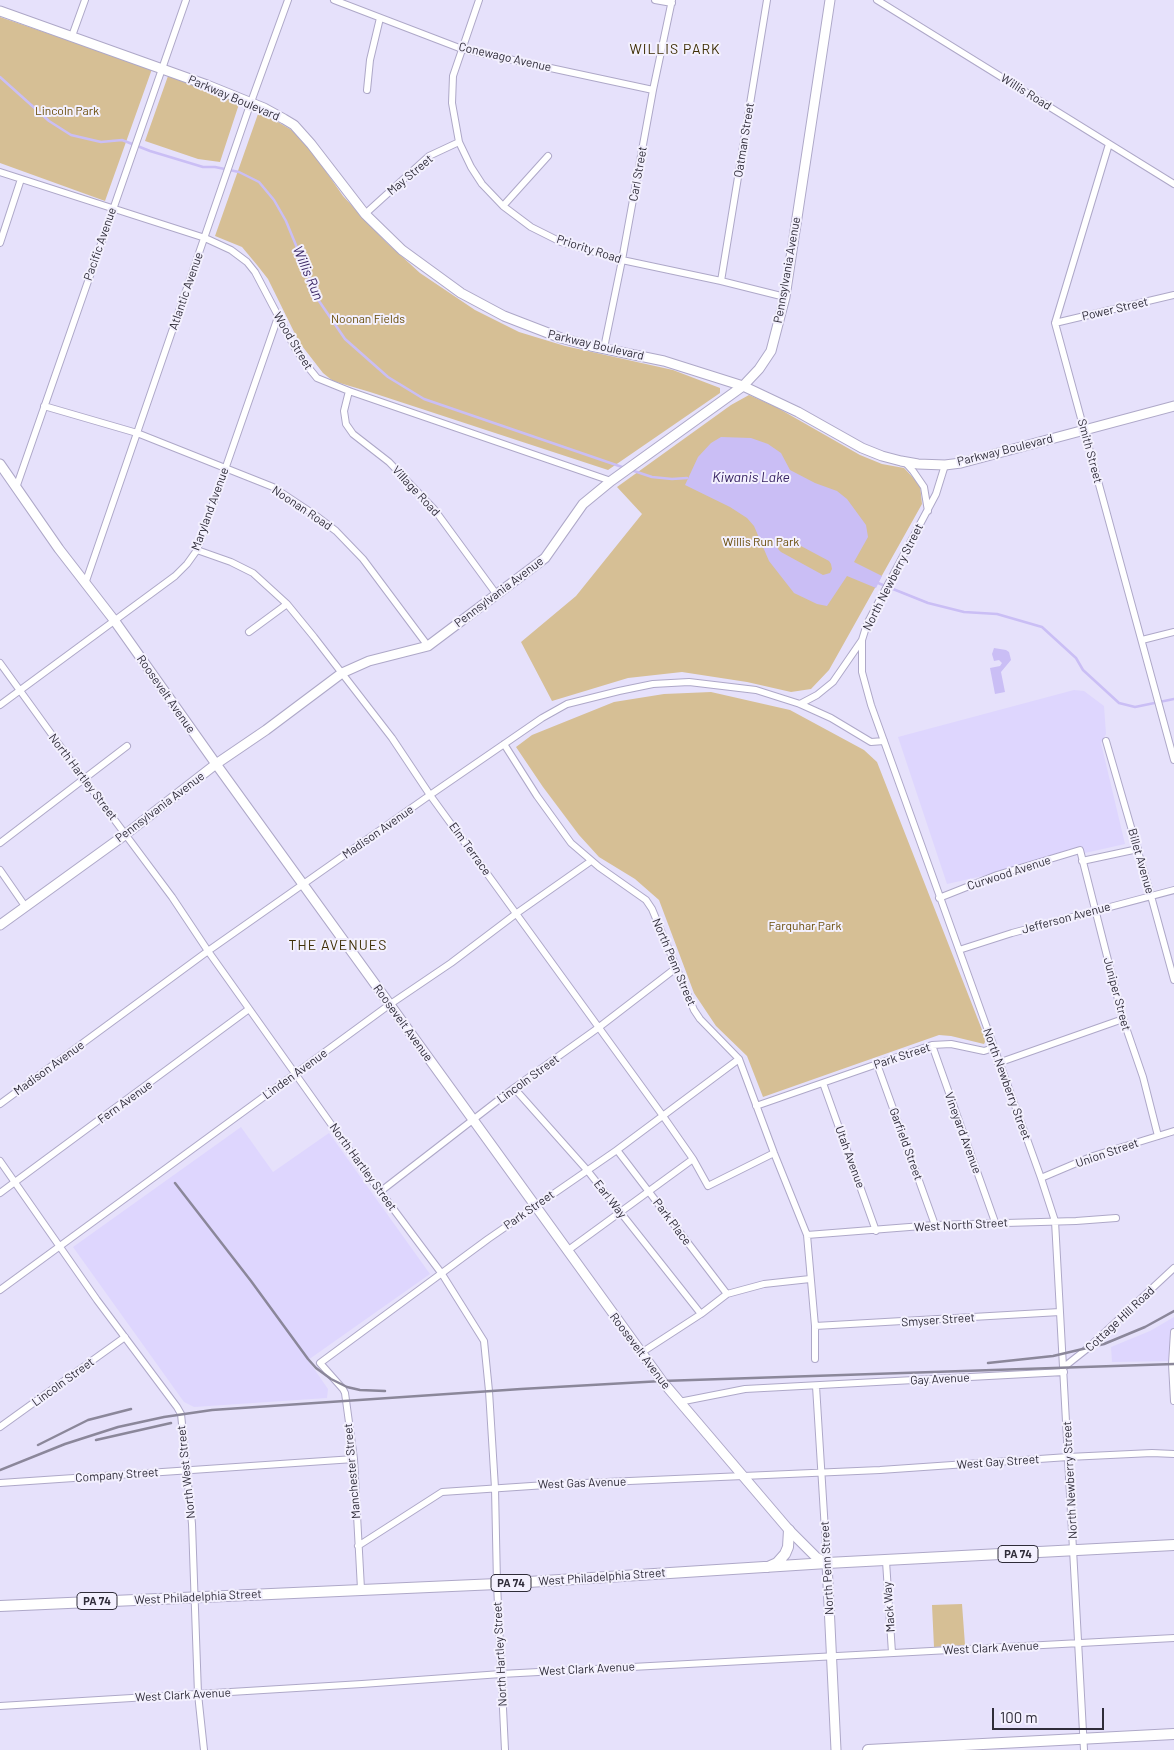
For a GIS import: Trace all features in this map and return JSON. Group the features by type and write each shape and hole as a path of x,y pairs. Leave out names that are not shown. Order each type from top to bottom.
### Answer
{"main road":[{"path":"767,1567 777,1563 785,1554 788,1547 789,1530"},
{"name":"West Philadelphia Street","path":"0,1606 497,1584 1174,1545"},
{"path":"868,1750 1174,1734"}],"street":[{"path":"72,36 85,0"},
{"name":"Pacific Avenue","path":"16,488 186,0"},
{"name":"Atlantic Avenue","path":"86,582 251,102 288,0"},
{"name":"Conewago Avenue","path":"334,0 462,48 653,90"},
{"name":"Priority Road","path":"479,0 453,76 452,103 459,142 471,167 482,184 503,206 531,227 561,242 622,260 785,297"},
{"path":"655,0 672,2"},
{"name":"Oatman Street","path":"721,281 767,0"},
{"name":"Pennsylvania Avenue","path":"0,924 126,834 216,764 266,730 342,673 369,661 428,646 545,558 584,504 615,478 744,386 759,369 771,350 785,297 830,0"},
{"name":"Willis Road","path":"877,0 1174,184"},
{"name":"Carl Street","path":"604,348 653,90 672,2"},
{"name":"Parkway Boulevard","path":"0,12 163,69 275,113 294,125 365,214 402,250 461,294 522,325 561,338 664,361 744,386 798,412 862,448 882,456 904,462 945,465 990,456 1174,406"},
{"path":"367,90 370,60 380,18"},
{"name":"May Street","path":"365,214 429,156 459,142"},
{"path":"1055,323 1109,144"},
{"path":"503,206 548,156"},
{"name":"Wood Street","path":"0,172 205,238 232,250 247,262 255,272 295,348 317,378 349,391 615,478"},
{"path":"0,243 21,179"},
{"name":"Power Street","path":"1055,323 1174,295"},
{"name":"Maryland Avenue","path":"0,704 176,576 187,564 197,550 278,317"},
{"name":"Smith Street","path":"1055,323 1174,760"},
{"name":"Village Road","path":"349,391 344,412 346,424 354,434 389,462 434,508 497,595"},
{"name":"Noonan Road","path":"44,406 137,434 273,486 336,531 363,559 428,646"},
{"path":"904,462 913,471 924,488 928,511"},
{"name":"Roosevelt Avenue","path":"0,464 59,549 114,620 641,1353 679,1402 789,1530 816,1557 827,1564"},
{"name":"North Newberry Street","path":"945,465 936,494 928,511 867,624 862,640 862,672 864,686 1055,1221 1084,1750"},
{"name":"Elm Terrace","path":"197,550 231,562 253,574 287,604 392,738 430,795 663,1116 693,1159 708,1186 774,1153"},
{"path":"249,632 287,604"},
{"path":"1142,640 1174,632"},
{"path":"800,704 817,695 833,682 862,640"},
{"name":"North Hartley Street","path":"0,663 172,896 249,1010 442,1274 484,1341 495,1488 497,1584 505,1750"},
{"name":"Madison Avenue","path":"0,1104 208,951 504,744 542,718 567,704 653,684 689,682 756,690 800,704 831,718 871,742 884,741"},
{"name":"Billet Avenue","path":"1106,741 1174,980"},
{"name":"North Penn Street","path":"504,744 537,796 571,843 591,861 646,900 652,909 694,1010 700,1019 739,1059 807,1235 815,1326 815,1359"},
{"path":"0,844 127,746"},
{"path":"1082,861 1138,849"},
{"name":"Curwood Avenue","path":"939,898 994,876 1080,850"},
{"name":"Juniper Street","path":"1080,850 1123,1019 1142,1077 1158,1136"},
{"name":"Linden Avenue","path":"0,1290 389,1005 451,963 517,913 591,861"},
{"path":"0,870 25,906"},
{"name":"Jefferson Avenue","path":"959,950 1012,933 1174,890"},
{"name":"Lincoln Street","path":"381,1191 514,1088 598,1028 676,968"},
{"name":"Fern Avenue","path":"0,1194 249,1010"},
{"path":"998,1063 1123,1019"},
{"name":"Park Street","path":"756,1106 932,1045 951,1044 984,1051 993,1048"},
{"name":"Vineyard Avenue","path":"932,1045 995,1222"},
{"name":"Park Street","path":"320,1363 535,1206 617,1150 739,1059"},
{"name":"Garfield Street","path":"877,1064 934,1225"},
{"name":"Utah Avenue","path":"823,1083 876,1231"},
{"name":"Earl Way","path":"514,1088 587,1170 701,1314"},
{"name":"Union Street","path":"1041,1178 1093,1156 1174,1131"},
{"name":"Park Place","path":"617,1150 727,1294"},
{"path":"567,1251 693,1159"},
{"name":"North West Street","path":"0,1161 179,1411 192,1524 198,1694 204,1750"},
{"name":"West North Street","path":"807,1235 934,1225 1116,1218"},
{"name":"Cottage Hill Road","path":"1064,1370 1174,1268"},
{"path":"641,1353 701,1314 727,1294 764,1284 810,1279"},
{"name":"Smyser Street","path":"815,1326 1060,1312"},
{"path":"1174,1332 1172,1364 1174,1401"},
{"name":"Lincoln Street","path":"0,1427 125,1337"},
{"name":"Manchester Street","path":"320,1363 343,1389 345,1394 354,1459 361,1589"},
{"name":"Gay Avenue","path":"679,1402 745,1389 1064,1370"},
{"name":"North Penn Street","path":"816,1386 836,1750"},
{"name":"West Gay Street","path":"822,1472 880,1470 1068,1457 1152,1453 1174,1454"},
{"name":"Company Street","path":"0,1483 354,1459"},
{"name":"West Gas Avenue","path":"358,1546 442,1492 561,1484 822,1472"},
{"name":"Mack Way","path":"886,1561 892,1653"},
{"name":"West Clark Avenue","path":"0,1706 501,1674 1174,1638"}],"shaded area":[{"path":"1074,690 1084,691 1104,706 1106,734 1101,743 1125,844 947,884 898,737"},
{"path":"241,1127 273,1172 329,1133 430,1274 308,1360 328,1389 327,1398 194,1407 184,1402 73,1247"},
{"path":"1174,1317 1174,1361 1112,1362 1111,1347 1150,1331"}],"green space":[{"name":"Lincoln Park","path":"0,17 152,69 105,201 0,163"},
{"path":"168,76 235,99 239,104 220,162 198,159 145,141"},
{"name":"Noonan Fields","path":"258,114 266,115 295,132 316,157 343,196 386,242 420,273 475,310 519,332 565,346 673,370 720,388 720,393 608,470 333,381 323,373 299,342 268,279 257,265 242,247 215,236"},
{"name":"Willis Run Park","path":"749,395 776,407 860,455 882,464 904,468 920,485 922,504 829,670 811,689 791,692 747,682 682,672 628,678 552,701 521,642 576,596 642,514 617,487 731,405"},
{"name":"Farquhar Park","path":"711,692 790,710 864,750 877,762 986,1040 984,1044 939,1035 763,1097 747,1056 716,1026 694,993 659,900 635,879 599,857 579,835 516,747 532,735 614,702 664,694"},
{"path":"962,1604 965,1645 934,1647 932,1605"}],"water":[{"name":"Kiwanis Lake","path":"721,437 751,438 768,444 781,453 790,470 815,483 837,491 847,499 866,525 868,537 854,562 882,576 876,588 847,576 827,606 817,604 794,593 769,561 754,526 747,518 730,507 685,485 698,457 711,443","holes":["786,538 829,561 832,569 830,573 823,575 781,552 778,549 779,543"]},
{"path":"994,648 1009,652 1011,660 1001,672 1005,692 995,694 990,668 1000,666 1002,663 999,660 994,661 992,654"}],"waterway":[{"name":"Willis Run","path":"0,77 49,121 71,135 101,142 122,140 150,151 203,167 215,167 239,172 259,182 274,200 286,221 319,301 345,339 388,377 424,399 625,468"},
{"name":"Willis Run","path":"631,470 652,477 687,478"},
{"path":"878,583 928,603 964,612 997,614 1042,627 1076,658 1083,670 1119,703 1135,707 1174,699"}],"railway":[{"path":"175,1183 316,1368 331,1379 347,1387 360,1390 385,1391"},
{"path":"988,1363 1053,1356 1104,1344 1145,1327 1174,1311"},
{"path":"0,1470 65,1444 118,1427 164,1417 212,1410 662,1381 1174,1364"},
{"path":"38,1445 88,1420 131,1409"},
{"path":"96,1440 171,1423"}],"district":[{"name":"WILLIS PARK","path":"675,49"},
{"name":"THE AVENUES","path":"338,945"}]}
